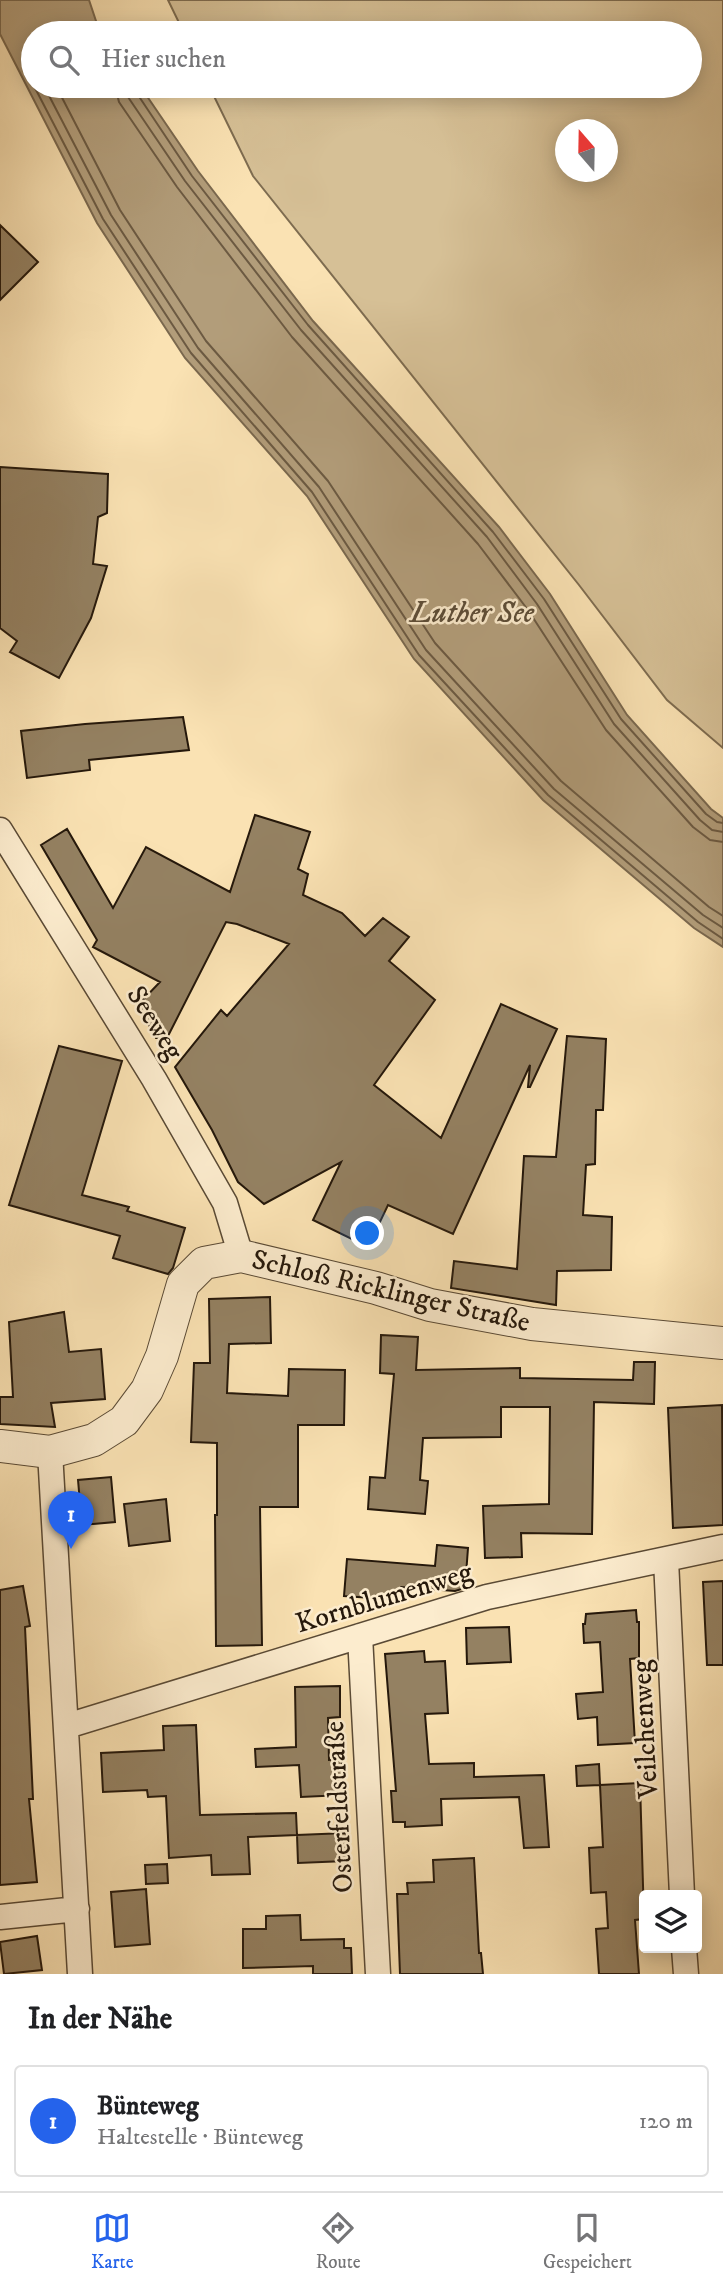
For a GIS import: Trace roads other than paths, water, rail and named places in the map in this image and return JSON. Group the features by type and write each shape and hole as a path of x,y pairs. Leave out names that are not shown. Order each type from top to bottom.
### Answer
{"street":[{"name":"Seeweg","path":"0,831 154,1079 219,1192 241,1256"},
{"name":"Schloß Ricklinger Straße","path":"0,1446 50,1452 94,1440 124,1421 147,1390 158,1367 183,1284 204,1263 241,1256 376,1288 430,1305 519,1322 723,1343"},
{"path":"50,1452 80,1974"},
{"name":"Kornblumenweg","path":"67,1726 486,1597 723,1547"},
{"name":"Veilchenweg","path":"666,1559 682,1890"},
{"name":"Osterfeldstraße","path":"360,1636 378,1974"},
{"path":"0,1917 77,1909"},
{"path":"684,1953 685,1974"}],"water":[{"name":"Luther See","path":"0,0 89,0 96,21 21,21 21,75 0,34"},
{"name":"Luther See","path":"33,98 148,98 198,171 313,321 499,527 550,594 627,715 711,809 723,818 723,947 694,928 543,800 414,659 307,496 185,358 97,223"}],"place":[{"name":"Bünteweg","path":"71,1549"}]}
